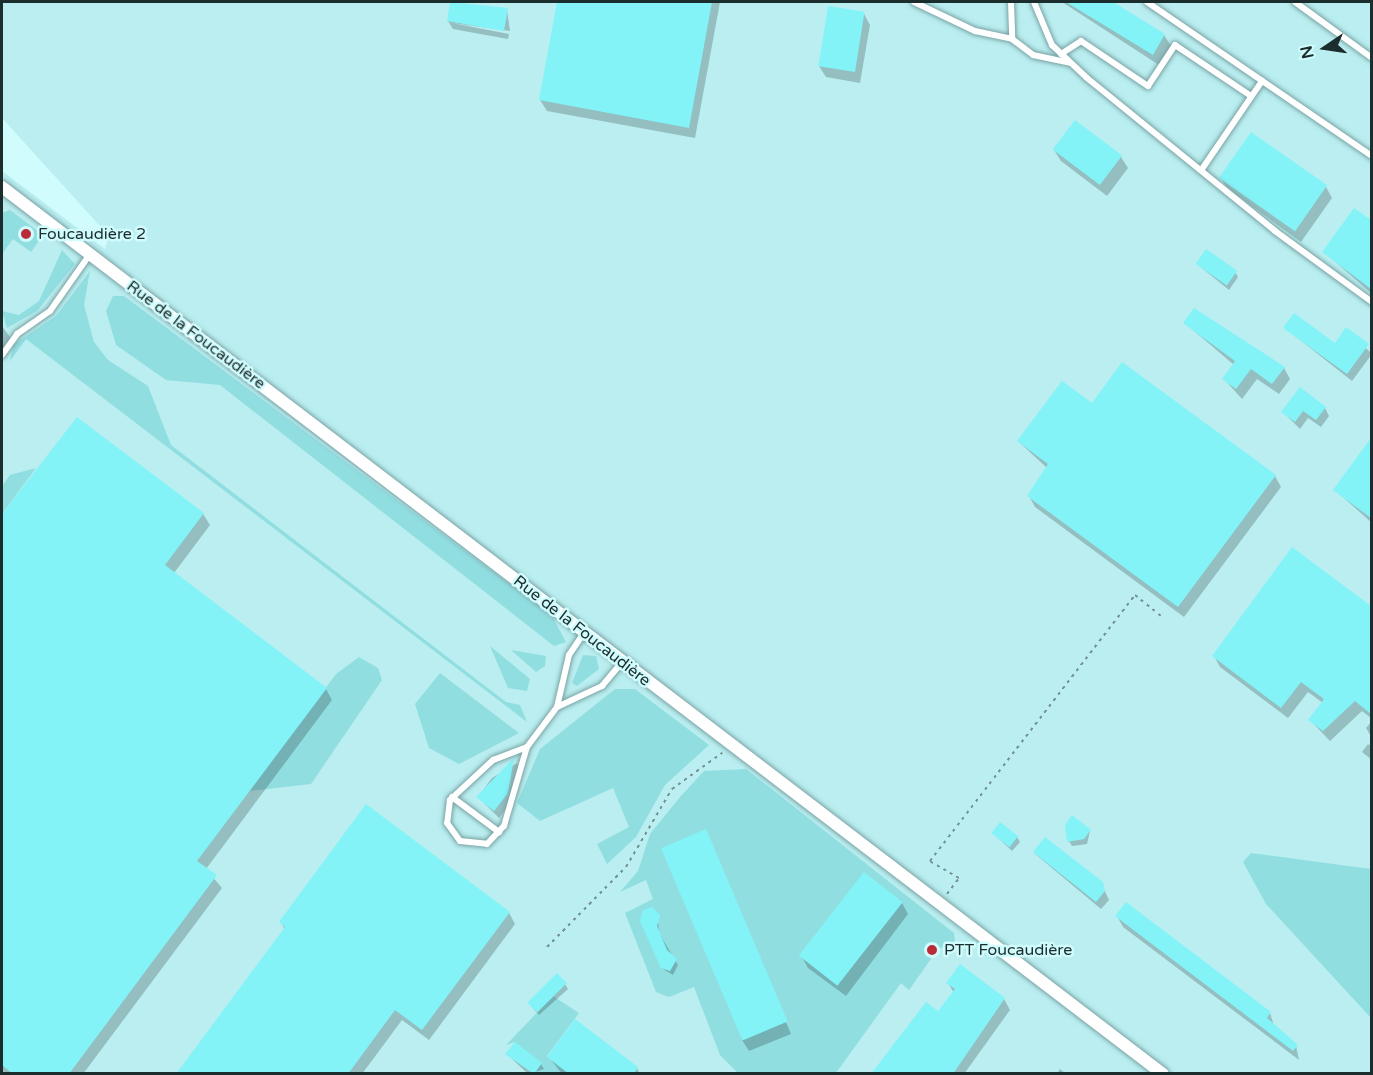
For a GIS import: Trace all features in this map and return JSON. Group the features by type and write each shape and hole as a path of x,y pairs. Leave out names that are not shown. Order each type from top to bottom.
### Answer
{"street":[{"name":"Rue de la Foucaudière","path":"2,187 1163,1074"}],"lane":[{"path":"914,2 975,31 1011,39 1034,55 1071,63"},
{"path":"1011,2 1011,39"},
{"path":"1034,2 1040,23 1061,54 1071,63 1371,302"},
{"path":"1147,2 1371,156"},
{"path":"1295,2 1371,58"},
{"path":"1061,54 1081,41 1148,86 1175,45 1251,96"},
{"path":"1202,169 1263,81"},
{"path":"2,355 17,334 50,311 90,254"},
{"path":"527,747 493,760 452,796 447,823 460,841 487,844 499,832 527,747 557,707 569,655 584,633"},
{"path":"557,707 602,686 622,662"},
{"path":"452,796 499,832"}],"path":[{"path":"938,902 959,878 930,861 1135,594 1161,616"},
{"path":"548,947 626,867 672,789 733,746"}],"shaded area":[{"path":"2,2 1371,2 1371,1073 2,1073 2,171 105,249 109,236 2,118"},
{"path":"10,210 43,235 31,252 13,239 2,254 2,213"},
{"path":"62,250 75,264 37,311 7,328 2,311 19,315 39,301"},
{"path":"90,271 84,305 94,342 108,360 148,386 171,445 506,702 520,705 527,722 26,339 10,361 13,345 56,316"},
{"path":"113,296 124,296 552,616 566,642 554,646 220,385 166,380 116,345 106,311"},
{"path":"36,468 2,514 2,486 10,475"},
{"path":"490,646 530,679 527,691 508,688"},
{"path":"511,650 546,656 545,666 536,672"},
{"path":"583,655 596,656 599,669 577,686 572,683"},
{"path":"359,657 378,668 382,680 311,784 249,791 336,674"},
{"path":"440,673 519,733 459,764 429,748 415,704"},
{"path":"615,689 635,689 709,745 665,785 636,837 607,864 597,844 629,827 613,788 540,821 517,803 540,749"},
{"path":"746,769 954,933 955,941 938,949 909,990 901,983 836,1073 738,1073 720,1055 694,987 669,997 656,992 625,913 653,899 646,880 620,892 638,871 650,834 680,797 704,771"},
{"path":"1251,853 1371,869 1371,1018 1266,904 1243,862"},
{"path":"553,996 579,1013 547,1056 569,1073 534,1073 515,1042 506,1045"}],"building":[{"path":"450,2 508,8 504,31 447,21"},
{"path":"557,2 712,2 689,128 539,100"},
{"path":"1066,2 1113,2 1165,34 1153,55"},
{"path":"828,6 865,12 855,72 818,66"},
{"path":"1075,120 1122,156 1100,185 1053,150"},
{"path":"1251,132 1327,185 1295,231 1219,178"},
{"path":"1354,208 1371,220 1371,289 1322,252"},
{"path":"1206,249 1237,271 1227,286 1196,264"},
{"path":"1194,308 1285,367 1272,384 1251,369 1236,389 1222,379 1235,361 1183,323"},
{"path":"1294,313 1335,343 1346,327 1369,344 1347,374 1283,328"},
{"path":"1122,362 1276,475 1178,607 1027,496 1048,464 1017,441 1062,381 1092,403"},
{"path":"1300,387 1326,407 1316,420 1303,411 1295,422 1281,412"},
{"path":"77,417 204,513 165,565 327,688 197,861 217,875 69,1074 13,1074 2,1065 2,514"},
{"path":"1371,438 1371,518 1333,490"},
{"path":"1292,547 1371,606 1371,714 1355,701 1323,731 1308,720 1324,699 1301,682 1281,708 1212,656"},
{"path":"514,758 508,793 494,811 476,797"},
{"path":"366,804 510,912 422,1030 395,1010 348,1074 176,1074 285,927 279,922"},
{"path":"1072,815 1091,830 1084,839 1067,842 1065,825"},
{"path":"1000,822 1018,836 1010,847 991,833"},
{"path":"706,829 788,1021 743,1041 661,848"},
{"path":"1045,837 1103,882 1105,891 1096,902 1033,852"},
{"path":"864,872 903,902 837,986 799,956"},
{"path":"1126,902 1271,1012 1267,1018 1298,1045 1293,1051 1115,916"},
{"path":"652,907 660,915 657,926 667,950 677,959 670,971 661,968 640,921 643,910"},
{"path":"960,964 1005,998 953,1074 871,1074 926,1002 938,1011 955,989 946,983"},
{"path":"557,973 567,983 537,1013 527,1003"},
{"path":"575,1019 638,1067 634,1074 569,1074 547,1057"},
{"path":"515,1042 542,1063 534,1074 505,1054"}],"place":[{"name":"Foucaudière 2","path":"26,234"},
{"name":"PTT Foucaudière","path":"932,950"}]}
